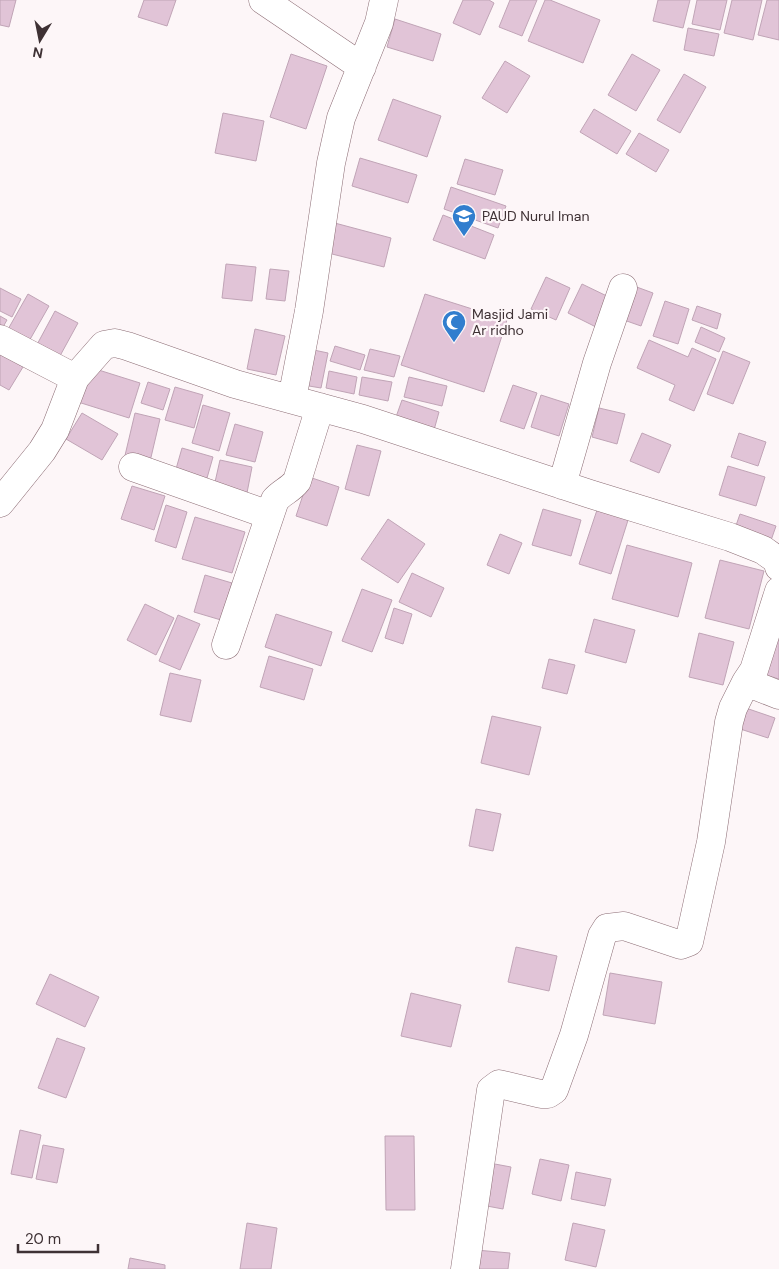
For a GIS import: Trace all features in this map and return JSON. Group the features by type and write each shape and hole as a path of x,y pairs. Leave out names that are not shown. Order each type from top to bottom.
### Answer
{"street":[{"path":"263,0 362,67"},
{"path":"292,399 309,311 331,163 341,118 380,24 384,0"},
{"path":"562,485 597,363 623,288"},
{"path":"0,339 75,378"},
{"path":"0,503 42,451 55,430 75,378 104,345 115,344 235,384 364,419 562,485 730,537 763,550 777,560 779,567"},
{"path":"226,645 269,515 275,500 281,493 290,490 296,481 320,407"},
{"path":"133,467 269,515"},
{"path":"465,1269 491,1090 499,1084 542,1094 548,1094 554,1090 574,1035 602,936 607,928 616,925 624,926 681,946 688,942 711,842 729,722 733,708 754,670 779,590"},
{"path":"746,682 779,695"}],"building":[{"path":"0,0 16,0 9,27 0,25"},
{"path":"144,0 176,0 167,26 138,17"},
{"path":"463,0 489,0 494,3 480,35 453,23"},
{"path":"510,0 537,0 522,36 499,27"},
{"path":"545,0 550,0 600,20 583,63 528,41"},
{"path":"658,0 690,0 683,28 653,21"},
{"path":"697,0 727,0 720,30 692,24"},
{"path":"732,0 762,0 753,40 724,33"},
{"path":"767,0 779,0 779,40 758,35"},
{"path":"395,19 441,34 433,61 387,47"},
{"path":"688,28 719,34 714,56 684,50"},
{"path":"291,54 327,66 306,129 270,117"},
{"path":"632,54 660,70 636,111 608,95"},
{"path":"505,61 530,76 507,113 482,98"},
{"path":"684,74 706,87 680,133 657,120"},
{"path":"393,99 441,116 427,157 378,140"},
{"path":"594,109 631,131 617,154 580,132"},
{"path":"223,113 264,121 256,161 215,153"},
{"path":"639,133 669,150 656,172 626,154"},
{"path":"360,158 417,175 408,203 352,186"},
{"path":"465,159 503,170 495,195 457,184"},
{"path":"451,187 506,206 498,228 444,209"},
{"name":"PAUD Nurul Iman","path":"443,215 494,235 485,259 433,240"},
{"path":"331,222 391,238 384,267 324,252"},
{"path":"226,264 256,267 252,301 222,298"},
{"path":"270,269 289,271 285,301 266,299"},
{"path":"546,277 570,288 556,320 531,309"},
{"path":"582,284 613,299 598,328 568,313"},
{"path":"634,286 653,293 641,326 621,319"},
{"path":"0,288 21,299 12,317 0,311"},
{"path":"28,294 49,306 28,343 7,331"},
{"name":"Masjid Jami Ar ridho","path":"425,294 507,320 484,392 401,365"},
{"path":"665,301 689,309 678,344 653,336"},
{"path":"697,306 721,314 717,329 692,320"},
{"path":"55,311 78,323 55,365 33,352"},
{"path":"0,316 7,320 0,332"},
{"path":"701,327 725,338 719,352 695,342"},
{"path":"255,329 285,336 276,375 247,369"},
{"path":"649,340 688,357 692,348 716,359 694,411 669,400 675,385 637,368"},
{"path":"335,346 365,355 360,370 330,361"},
{"path":"309,349 328,353 321,388 303,385"},
{"path":"370,349 400,356 394,377 364,370"},
{"path":"723,351 750,362 733,404 707,394"},
{"path":"0,353 23,367 9,390 0,385"},
{"path":"89,367 140,383 129,418 78,402"},
{"path":"329,371 357,377 354,394 326,388"},
{"path":"362,377 392,382 388,401 359,395"},
{"path":"409,377 447,386 442,406 404,397"},
{"path":"148,382 170,389 163,410 141,403"},
{"path":"513,385 537,393 524,429 500,421"},
{"path":"175,387 203,395 194,428 165,420"},
{"path":"541,395 569,404 559,436 531,427"},
{"path":"402,400 439,412 434,430 396,417"},
{"path":"203,405 230,413 219,451 192,443"},
{"path":"599,408 625,414 617,444 592,437"},
{"path":"82,413 118,434 102,460 66,439"},
{"path":"135,413 160,419 148,470 123,464"},
{"path":"235,424 263,432 255,462 226,455"},
{"path":"642,433 671,445 659,473 630,461"},
{"path":"739,433 766,442 758,466 731,457"},
{"path":"357,445 381,451 369,496 345,489"},
{"path":"182,448 213,457 205,485 174,476"},
{"path":"220,460 252,467 246,498 213,491"},
{"path":"728,466 765,477 756,506 719,495"},
{"path":"309,477 339,487 327,526 296,516"},
{"path":"132,486 165,496 154,530 121,519"},
{"path":"166,505 187,512 176,548 155,541"},
{"path":"598,507 629,517 611,574 579,564"},
{"path":"543,509 581,520 571,556 532,545"},
{"path":"740,514 776,526 768,549 732,537"},
{"path":"195,517 245,532 232,573 182,559"},
{"path":"388,519 425,544 398,583 361,559"},
{"path":"500,534 522,543 509,574 487,565"},
{"path":"627,545 692,563 678,617 612,599"},
{"path":"720,560 764,571 749,629 705,618"},
{"path":"412,573 444,588 431,617 399,602"},
{"path":"205,575 232,583 221,620 194,612"},
{"path":"362,589 392,600 372,652 342,641"},
{"path":"145,604 174,618 156,655 127,640"},
{"path":"394,608 412,614 403,644 385,638"},
{"path":"276,614 332,632 321,666 265,647"},
{"path":"178,615 200,624 180,670 159,661"},
{"path":"594,619 635,630 626,663 585,652"},
{"path":"699,633 734,642 723,685 689,677"},
{"path":"779,633 779,679 766,675"},
{"path":"269,656 313,669 304,700 260,687"},
{"path":"549,659 575,665 567,694 542,688"},
{"path":"170,673 201,680 191,722 160,715"},
{"path":"737,705 775,718 768,738 731,726"},
{"path":"492,716 541,727 529,775 481,763"},
{"path":"476,809 501,814 493,851 469,846"},
{"path":"516,947 557,956 549,991 508,982"},
{"path":"610,973 662,982 655,1024 603,1015"},
{"path":"50,974 99,997 85,1027 36,1004"},
{"path":"411,993 461,1005 451,1047 401,1036"},
{"path":"57,1038 85,1048 66,1098 38,1088"},
{"path":"20,1130 41,1135 32,1178 11,1174"},
{"path":"385,1136 414,1136 415,1210 386,1210"},
{"path":"43,1145 64,1149 57,1183 36,1179"},
{"path":"540,1159 569,1165 561,1201 532,1194"},
{"path":"484,1162 511,1167 503,1209 476,1204"},
{"path":"576,1172 611,1179 605,1206 571,1199"},
{"path":"247,1223 277,1228 271,1269 240,1269"},
{"path":"573,1223 605,1230 596,1267 565,1260"},
{"path":"476,1250 510,1253 508,1269 475,1269"},
{"path":"130,1258 165,1265 165,1269 128,1269"}],"place":[{"name":"PAUD Nurul Iman","path":"464,237"},
{"name":"Masjid Jami Ar ridho","path":"454,343"}]}
